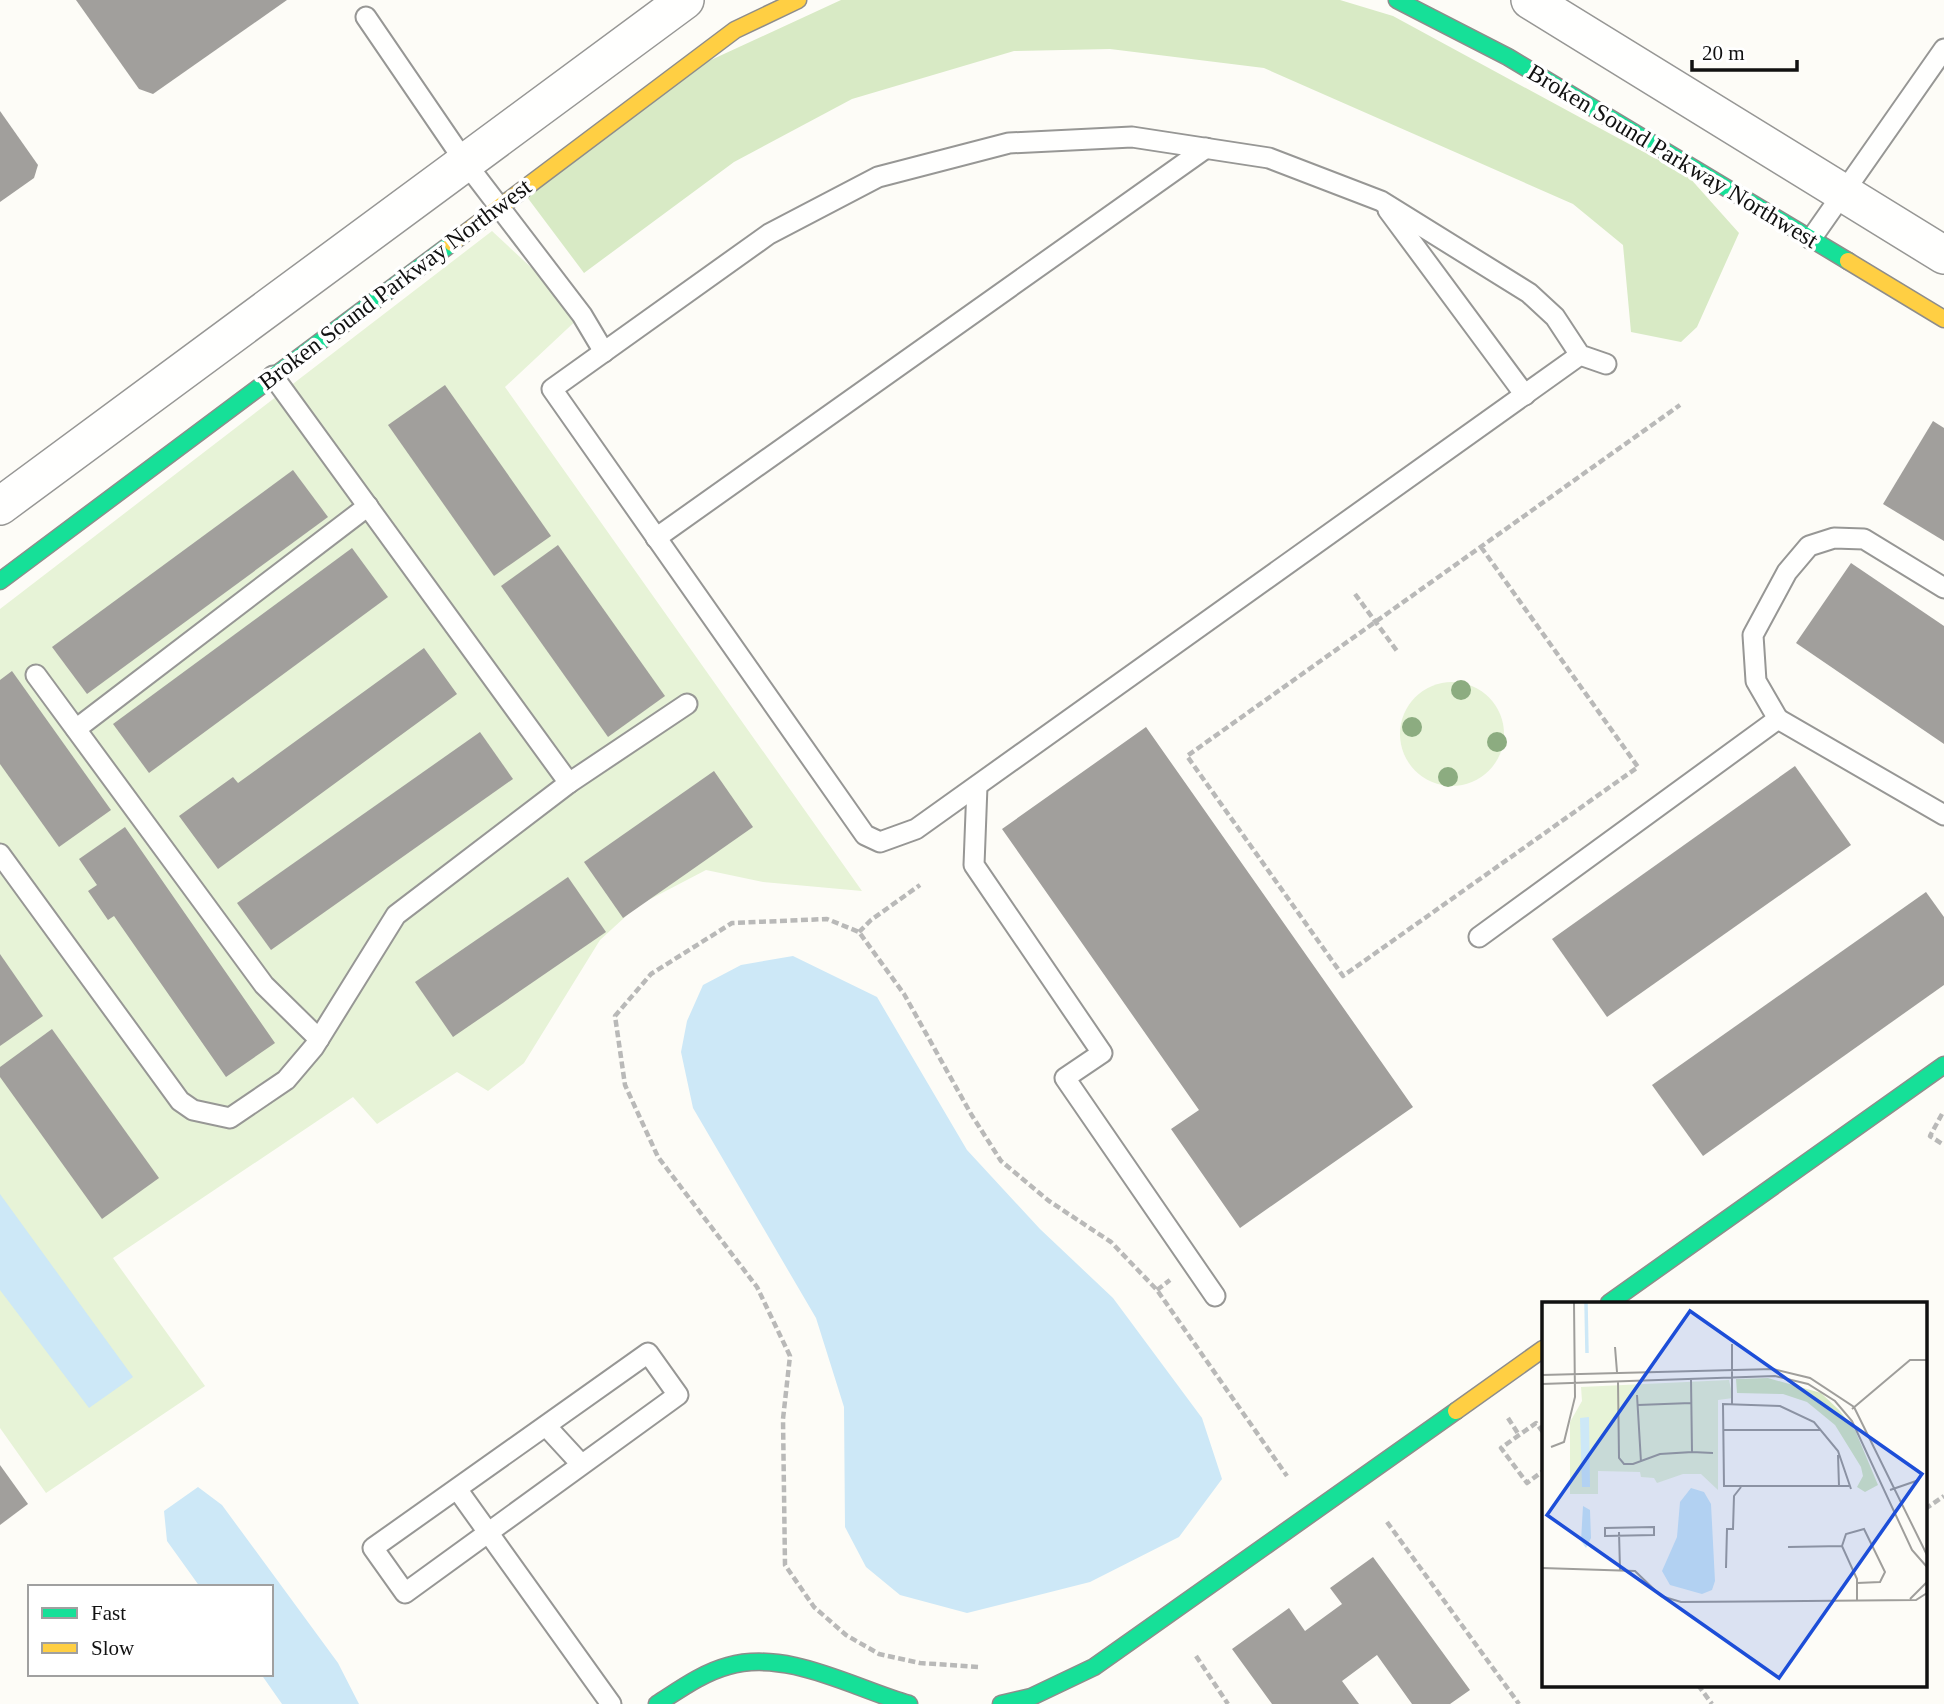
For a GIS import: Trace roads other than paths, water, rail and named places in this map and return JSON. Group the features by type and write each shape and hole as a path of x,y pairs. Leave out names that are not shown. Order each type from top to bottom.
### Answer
{"street":[{"path":"0,506 685,0"},
{"name":"Broken Sound Parkway Northwest","path":"0,582 735,30 798,0"},
{"name":"Broken Sound Parkway Northwest","path":"1397,0 1508,57 1944,319"},
{"path":"1530,0 1944,254"},
{"path":"1610,1302 1944,1065"},
{"path":"1001,1704 1031,1697 1094,1667 1542,1350"},
{"path":"657,1704 681,1686 715,1669 741,1662 767,1661 812,1670 882,1698 909,1704"}],"lane":[{"path":"366,17 465,162 582,315 604,352"},
{"path":"1811,239 1841,192 1944,49"},
{"path":"1580,355 916,829 880,842 865,835 552,389 769,234 878,177 1009,143 1132,137 1269,158 1381,201 1529,293 1555,317 1580,355 1606,364"},
{"path":"656,538 1206,148"},
{"path":"1381,201 1525,395"},
{"path":"273,376 569,783"},
{"path":"76,729 368,506"},
{"path":"1944,588 1864,539 1833,538 1809,546 1787,572 1753,635 1756,681 1778,719 1944,815"},
{"path":"36,675 264,985 319,1039"},
{"path":"0,854 180,1101 193,1110 230,1118 286,1080 319,1039 396,915 569,783 687,704"},
{"path":"1479,937 1778,719"},
{"path":"976,786 974,865 1102,1054 1065,1078 1215,1296"},
{"path":"648,1353 678,1395 581,1464 405,1593 373,1548 648,1353"},
{"path":"546,1426 581,1464"},
{"path":"457,1489 611,1704"}],"water":[{"path":"793,956 877,997 967,1150 1040,1229 1113,1298 1202,1418 1222,1479 1179,1537 1090,1582 967,1613 900,1595 866,1567 845,1527 844,1407 816,1318 693,1108 681,1052 687,1021 703,985 741,965"},
{"path":"0,1194 133,1377 89,1408 0,1290"},
{"path":"198,1487 222,1505 338,1663 359,1704 282,1704 262,1676 273,1676 273,1585 199,1585 167,1541 164,1511"}]}
